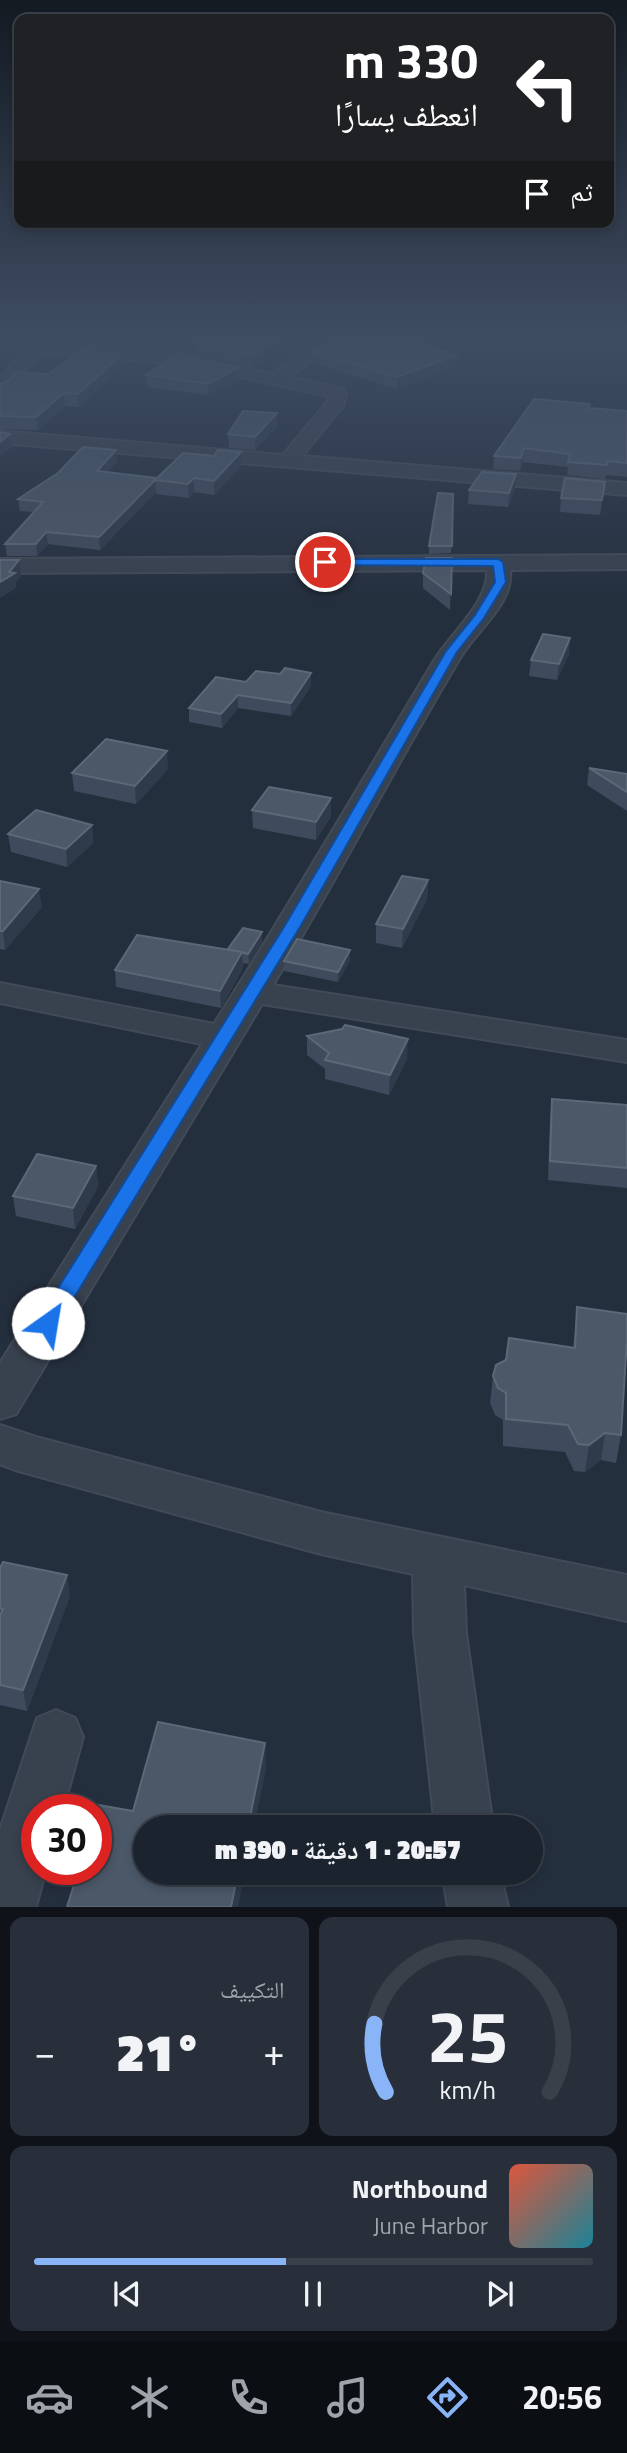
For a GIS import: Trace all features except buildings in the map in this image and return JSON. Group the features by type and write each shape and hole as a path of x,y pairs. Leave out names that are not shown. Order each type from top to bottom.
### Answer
{"street":[{"path":"287,462 317,425"},
{"path":"0,438 627,489"},
{"path":"0,1401 251,992 452,651 493,598 500,582 498,562"},
{"path":"0,566 627,562"},
{"path":"251,992 627,1051"},
{"path":"0,993 223,1037"},
{"path":"0,1444 33,1456 321,1532 627,1598"},
{"path":"438,1558 440,1633 463,1815"},
{"path":"6,1907 56,1737"},
{"path":"474,1885 478,1907"}],"route":[{"path":"48,1323 292,927 452,651 493,598 500,582 498,562 325,562"}]}
